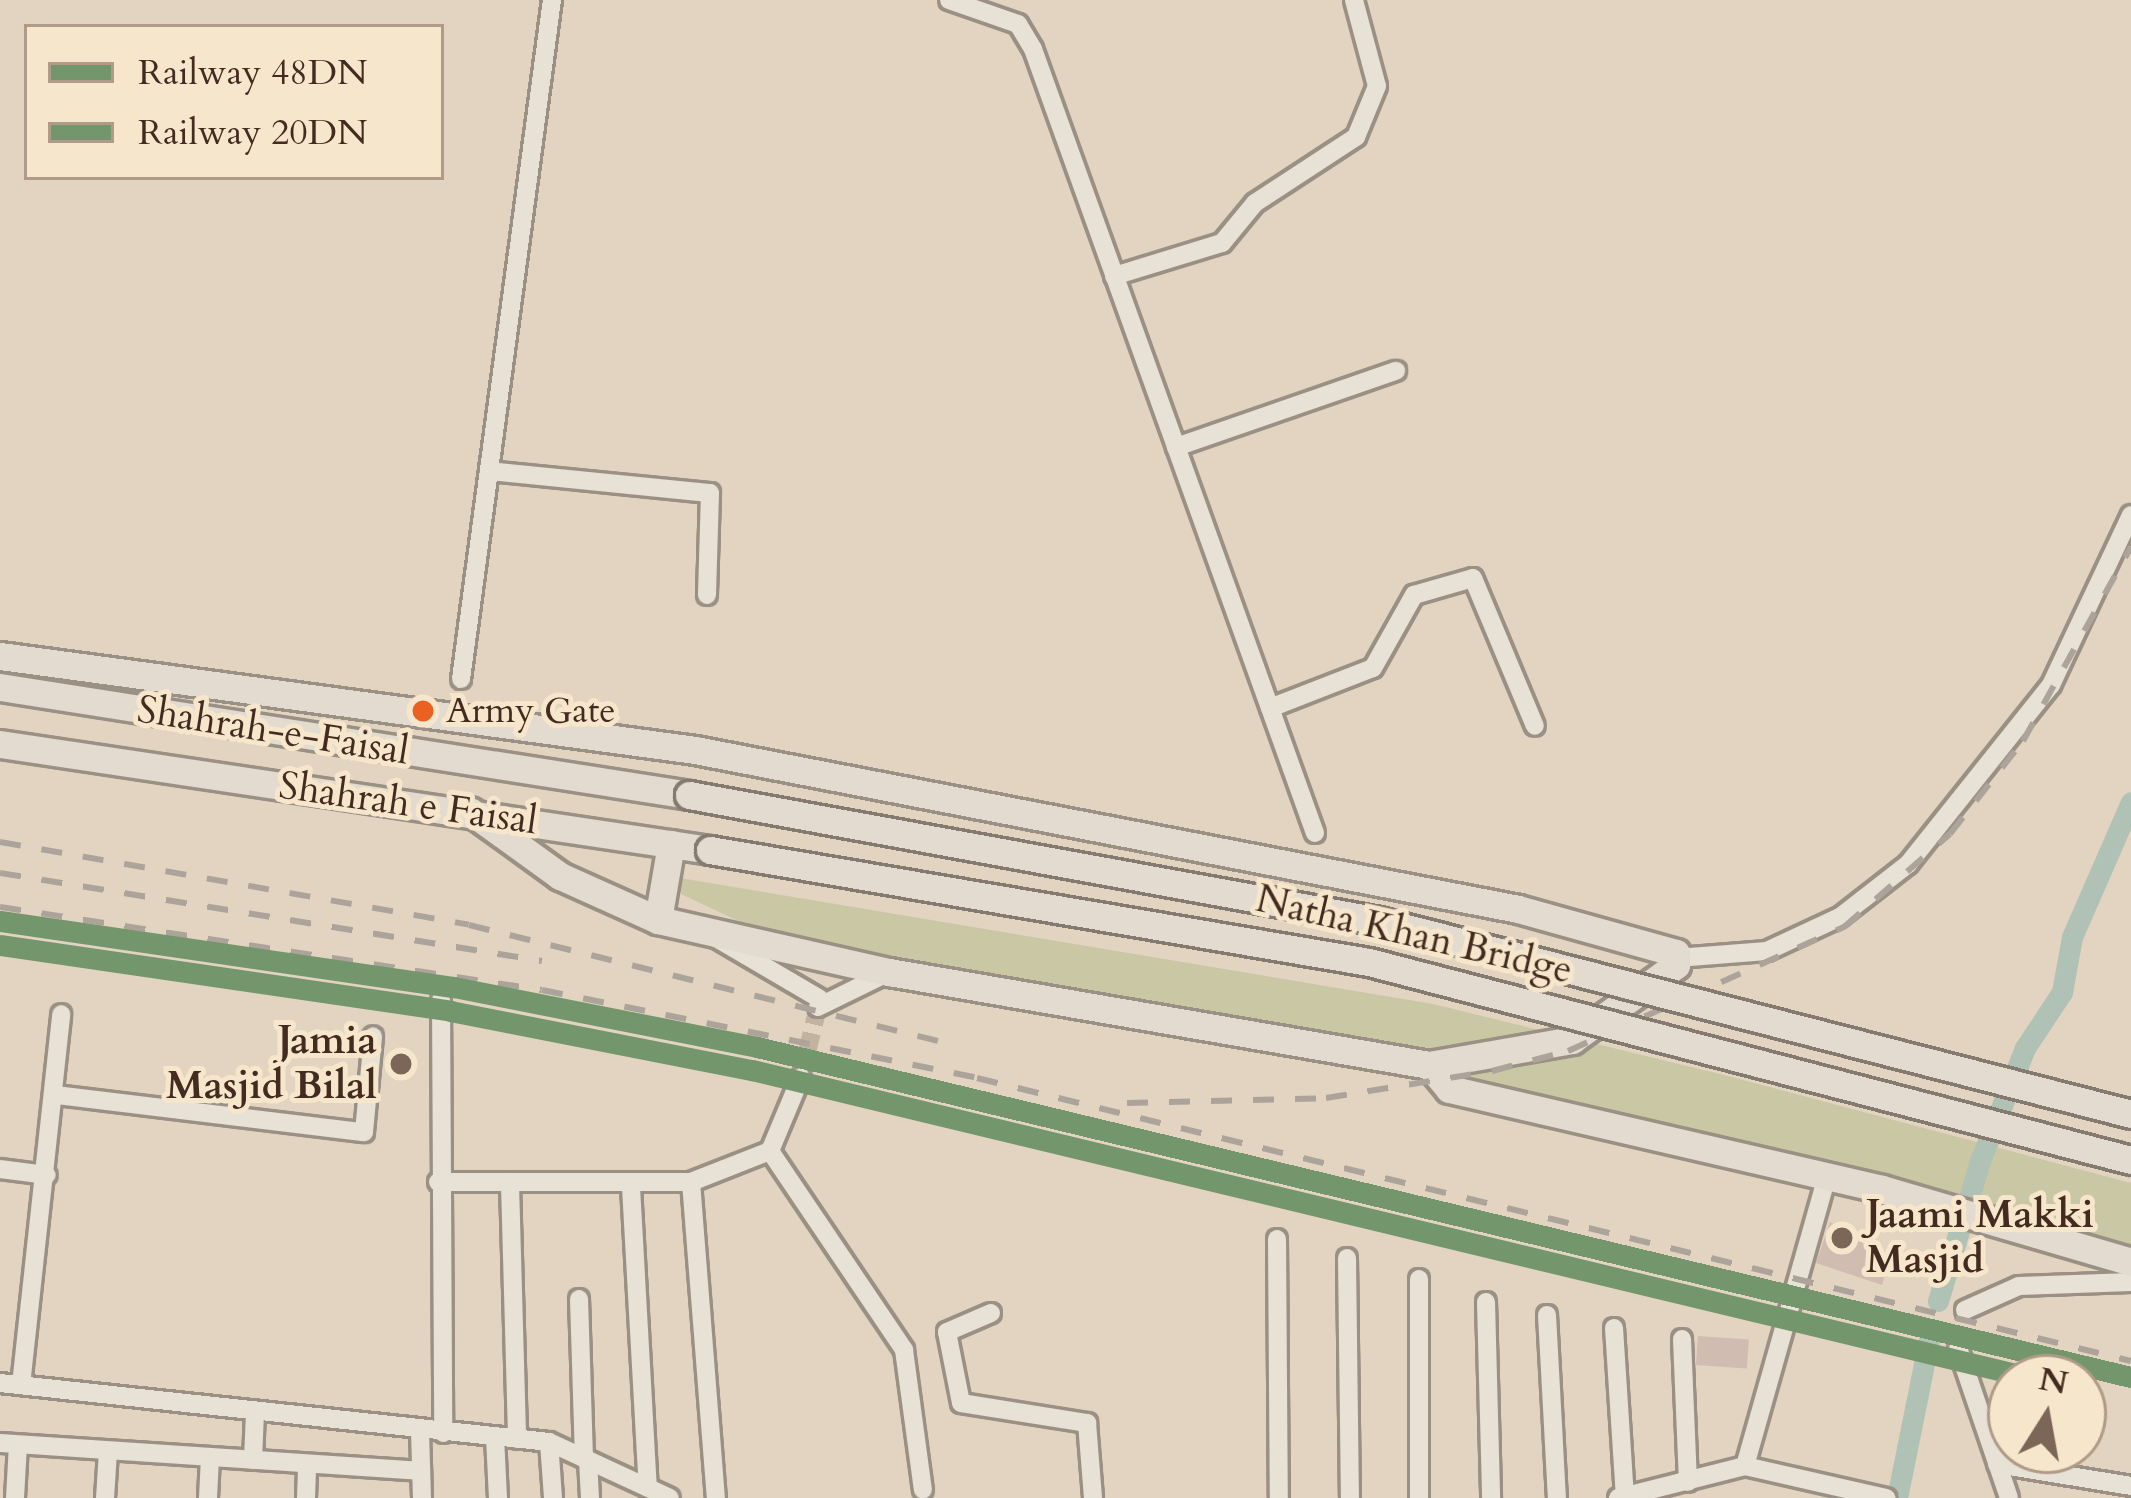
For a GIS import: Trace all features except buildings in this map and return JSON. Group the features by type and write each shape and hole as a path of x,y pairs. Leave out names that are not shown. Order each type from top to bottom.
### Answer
{"highway":[{"path":"0,656 604,734 1518,909 1667,946 1677,958 1571,1040 1429,1065 889,972 709,934 658,920 560,876 470,811"},
{"name":"Shahrah-e-Faisal","path":"0,687 689,795"},
{"path":"600,782 604,734"},
{"name":"Shahrah-e-Faisal","path":"0,744 106,761"},
{"name":"Shahrah e Faisal","path":"106,761 710,850"},
{"name":"Natha Khan Bridge","path":"689,795 1379,920 2131,1114"},
{"path":"658,920 671,844"},
{"name":"Natha Khan Bridge","path":"710,850 1369,962 2131,1160"},
{"path":"1429,1065 1449,1090 1827,1176 2131,1262"}],"street":[{"path":"461,680 552,0"},
{"path":"1114,276 1222,243 1256,203 1356,137 1377,86 1354,0"},
{"path":"959,1 1018,24 1033,49 1315,833"},
{"path":"1176,447 1396,370"},
{"path":"489,471 710,493 706,595"},
{"path":"1677,958 1767,951 1881,889 1909,864 2018,736 2123,548 2131,515"},
{"path":"1270,708 1373,668 1414,596 1473,578 1535,726"},
{"path":"709,934 819,1003 889,972"},
{"path":"441,1000 438,1181 443,1433"},
{"path":"21,1385 56,1095 61,1014"},
{"path":"56,1095 364,1132 373,1036"},
{"path":"438,1181 631,1187 691,1182 770,1151 801,1077"},
{"path":"770,1151 904,1350 922,1490"},
{"path":"0,1169 47,1175"},
{"path":"1745,1466 1827,1176"},
{"path":"691,1182 716,1498"},
{"path":"510,1184 517,1439"},
{"path":"631,1187 649,1488"},
{"path":"1277,1238 1279,1498"},
{"path":"1347,1258 1349,1498"},
{"path":"1419,1279 1419,1498"},
{"path":"1965,1310 2019,1286 2131,1282"},
{"path":"579,1299 590,1498"},
{"path":"1486,1301 1491,1498"},
{"path":"991,1313 947,1332 961,1403 1087,1423 1093,1498"},
{"path":"1547,1315 1557,1498"},
{"path":"1614,1328 1621,1497 1745,1466 1886,1498"},
{"path":"1682,1339 1698,1478 1712,1498"},
{"path":"1958,1348 1987,1434"},
{"path":"0,1383 549,1442 670,1498"},
{"path":"253,1460 256,1413"},
{"path":"420,1431 422,1498"},
{"path":"495,1437 498,1498"},
{"path":"549,1442 553,1498"},
{"path":"15,1498 9,1444 421,1471"},
{"path":"106,1498 108,1450"},
{"path":"208,1498 210,1457"},
{"path":"306,1498 307,1464"},
{"path":"2058,1474 2131,1486"}],"shaded area":[{"path":"680,878 1433,1004 1724,1075 2131,1183 2131,1246 1585,1109 1241,1050 736,920 681,894"}],"waterway":[{"path":"1938,1301 1980,1161 2025,1048 2062,992 2072,937 2131,802"},
{"path":"1897,1498 1929,1340"}],"tunnel":[{"path":"801,1077 818,1007"},
{"path":"1958,1348 1965,1310"}],"railway":[{"path":"1127,1103 1326,1098 1492,1071 1568,1051 1844,927 1950,834 2023,741 2131,547"},
{"path":"0,842 469,925 945,1043"},
{"path":"0,873 542,961"},
{"path":"0,907 542,990 977,1078 2131,1361"}],"rail line":[{"name":"48DN","path":"0,921 454,987 757,1047 2131,1377"},
{"name":"20DN","path":"0,945 450,1011 752,1070 1987,1367"}],"place":[{"name":"Army Gate","path":"423,711"},
{"name":"Jamia Masjid Bilal","path":"401,1064"},
{"name":"Jaami Makki Masjid","path":"1842,1238"}]}
